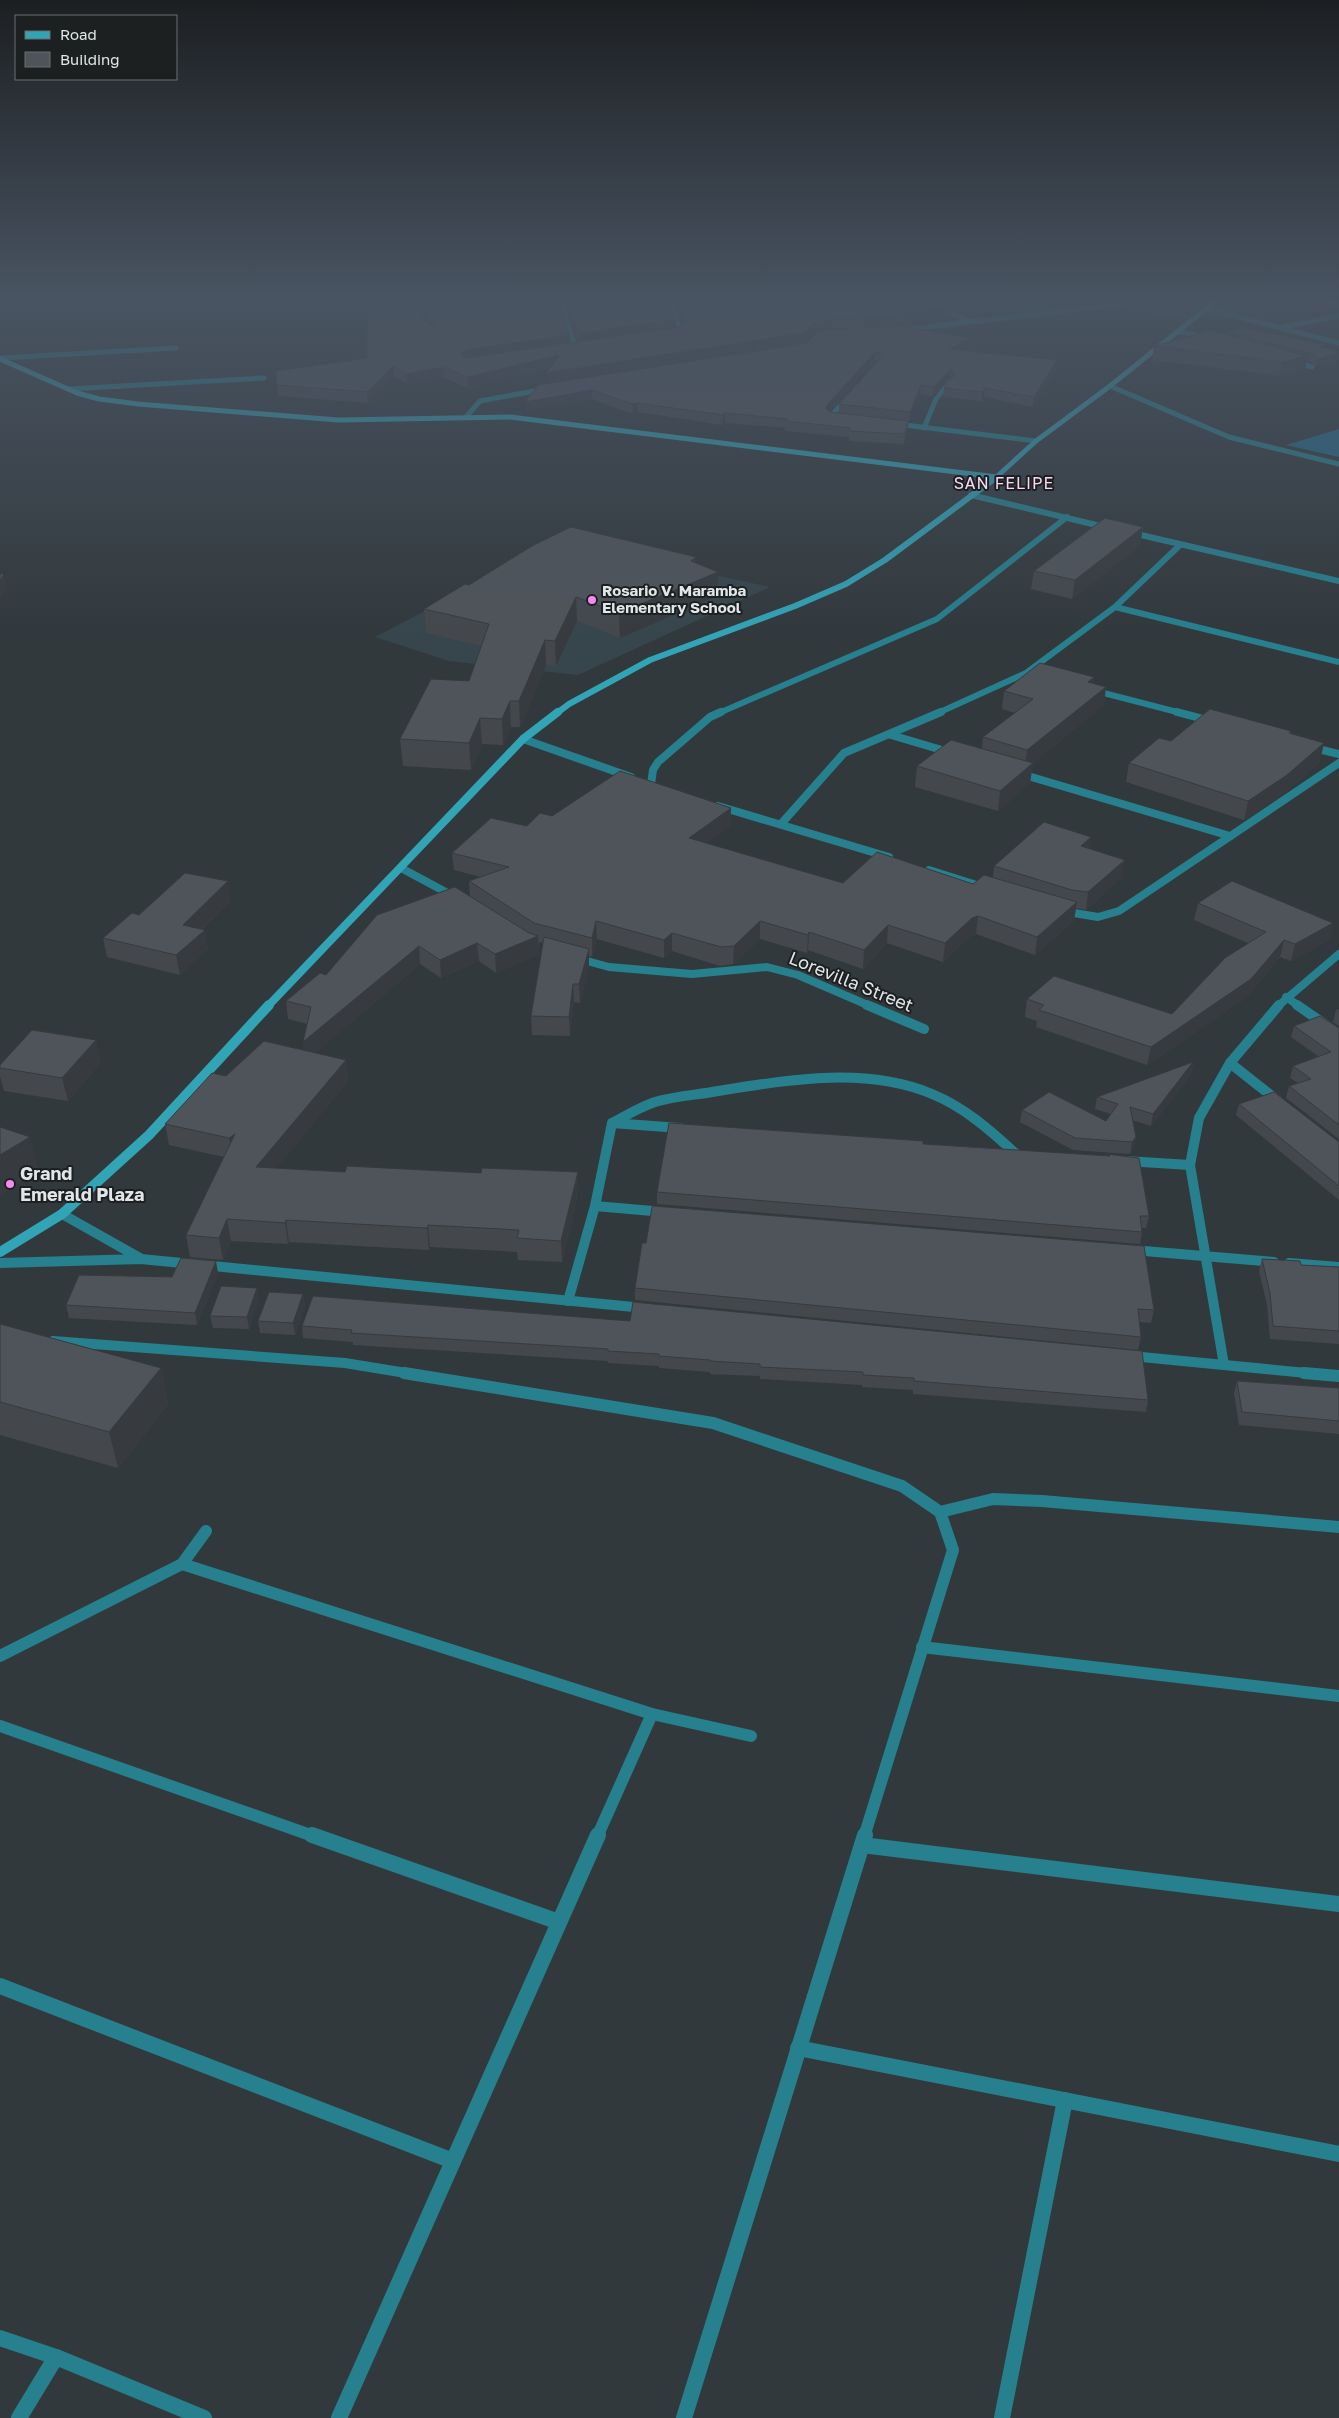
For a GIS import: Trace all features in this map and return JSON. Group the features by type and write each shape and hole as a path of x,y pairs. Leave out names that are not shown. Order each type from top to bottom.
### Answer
{"main road":[{"path":"189,408 338,420 466,416 530,419 997,476"},
{"path":"0,1252 62,1214 149,1135 290,982 523,739 569,704 650,660 795,606 846,584 885,560 997,476 1036,441 1081,408"}],"street":[{"path":"466,416 474,408"},
{"path":"838,408 830,417 840,418"},
{"path":"924,428 932,408"},
{"path":"1162,408 1229,436 1339,464"},
{"path":"887,423 1036,441"},
{"path":"971,495 1114,529"},
{"path":"523,739 654,786 653,770 658,762 710,718 937,620 1067,517"},
{"path":"1124,531 1339,581"},
{"path":"781,824 844,753 891,735 1026,673 1115,607 1180,545"},
{"path":"1115,607 1339,662"},
{"path":"1026,673 1036,676"},
{"path":"1083,688 1216,722"},
{"path":"891,735 957,755"},
{"path":"1301,744 1339,754"},
{"path":"1050,907 1068,913 1098,917 1119,911 1339,763"},
{"path":"1014,771 1230,836"},
{"path":"710,803 901,861"},
{"path":"920,867 994,890"},
{"path":"401,868 460,900"},
{"path":"1224,1365 1190,1165 1199,1118 1230,1063 1286,997 1339,954"},
{"name":"Lorevilla Street","path":"571,957 609,967 692,974 767,967 798,975 924,1029"},
{"path":"1286,997 1339,1034"},
{"path":"1230,1063 1284,1106"},
{"path":"612,1123 654,1102 752,1086 820,1078 873,1078 919,1089 955,1106 989,1128 1020,1153 996,1151"},
{"path":"612,1123 691,1128"},
{"path":"568,1300 595,1206 612,1123"},
{"path":"1112,1160 1190,1165"},
{"path":"595,1206 674,1213"},
{"path":"62,1214 141,1259"},
{"path":"1125,1250 1339,1267"},
{"path":"0,1263 141,1259 657,1309"},
{"path":"39,1340 345,1363 713,1423 902,1486 940,1512 953,1550 684,2418"},
{"path":"1124,1355 1339,1376"},
{"path":"940,1512 993,1499 1042,1501 1339,1527"},
{"path":"0,1656 182,1564 206,1532"},
{"path":"182,1564 652,1714 751,1736"},
{"path":"922,1648 1339,1696"},
{"path":"339,2418 652,1714"},
{"path":"0,1726 559,1922"},
{"path":"862,1845 1339,1904"},
{"path":"0,1986 453,2161"},
{"path":"798,2048 1339,2154"},
{"path":"1002,2418 1065,2100"},
{"path":"0,2338 56,2357 204,2418"},
{"path":"19,2418 56,2357"}],"shaded area":[{"path":"1339,429 1339,457 1286,445"},
{"name":"Rosario V. Maramba Elementary School","path":"559,541 770,587 578,675 449,661 375,637"}],"building":[{"path":"672,408 826,408 830,412 908,421 905,434 850,431 850,428 786,421 787,419 725,413 723,415"},
{"path":"873,408 912,408 910,412"},
{"path":"1105,518 1143,527 1075,580 1034,571"},
{"path":"571,527 696,557 691,561 718,572 619,613 576,597 555,641 545,640 519,701 510,701 502,719 480,718 469,743 400,739 431,679 469,681 489,624 424,609 465,584 469,585 532,546"},
{"path":"1040,663 1094,677 1088,682 1106,687 1027,750 983,737 1033,699 1004,691"},
{"path":"1210,709 1291,731 1289,733 1324,743 1287,775 1248,801 1129,763 1159,738 1171,741"},
{"path":"951,740 1033,763 1000,791 917,766"},
{"path":"620,771 731,808 689,838 843,883 877,852 973,884 984,875 1077,902 1037,937 978,916 972,918 945,943 888,925 864,950 809,932 808,935 760,921 734,946 721,947 672,933 664,940 596,921 592,938 534,923 469,881 509,867 452,853 491,818 527,826 540,813 552,816"},
{"path":"1044,822 1091,837 1081,846 1125,860 1088,892 1072,890 994,866"},
{"path":"185,873 228,881 183,925 205,930 176,955 103,938 132,913 139,915"},
{"path":"1232,881 1333,923 1295,944 1284,940 1251,979 1151,1047 1039,1010 1044,1005 1027,999 1054,976 1172,1014 1225,958 1266,932 1198,903"},
{"path":"455,887 529,933 538,936 495,954 477,943 440,960 419,946 303,1042 311,1007 286,1001 320,973 326,975 377,915"},
{"path":"544,937 589,949 579,984 573,984 569,1017 531,1016"},
{"path":"1320,1016 1339,1028 1339,1125 1289,1086 1311,1079 1293,1066 1331,1052 1294,1026"},
{"path":"32,1030 96,1040 62,1078 0,1068 0,1065"},
{"path":"264,1041 346,1060 256,1167 345,1172 347,1166 481,1173 482,1168 578,1172 561,1241 517,1238 519,1230 428,1225 427,1228 286,1220 285,1223 227,1219 219,1238 186,1235 235,1134 229,1138 165,1124 212,1073 226,1076"},
{"path":"1193,1062 1153,1114 1130,1107 1136,1137 1132,1142 1075,1138 1022,1110 1049,1092 1106,1121 1118,1104 1097,1097"},
{"path":"1274,1092 1339,1142 1339,1186 1239,1104"},
{"path":"669,1123 923,1141 923,1144 1110,1156 1106,1154 1139,1158 1149,1216 1140,1216 1142,1232 657,1192"},
{"path":"0,1127 30,1137 0,1155"},
{"path":"652,1207 1144,1246 1154,1310 1138,1309 1141,1337 635,1288 642,1243 646,1243"},
{"path":"181,1258 216,1261 195,1313 66,1305 79,1275 172,1277"},
{"path":"1262,1259 1300,1261 1301,1265 1339,1267 1339,1331 1273,1326 1270,1293"},
{"path":"221,1286 257,1288 247,1317 210,1316"},
{"path":"269,1292 303,1294 293,1323 258,1321"},
{"path":"313,1296 630,1321 633,1302 1142,1351 1148,1400 914,1381 914,1378 863,1375 863,1372 760,1367 760,1364 608,1351 608,1349 351,1333 352,1330 302,1326"},
{"path":"0,1324 161,1368 109,1432 0,1402"},
{"path":"1237,1381 1339,1388 1339,1421 1242,1412"}],"place":[{"name":"Rosario V. Maramba Elementary School","path":"592,600"},
{"name":"Grand Emerald Plaza","path":"10,1184"}],"district":[{"name":"SAN FELIPE","path":"1004,483"}]}
